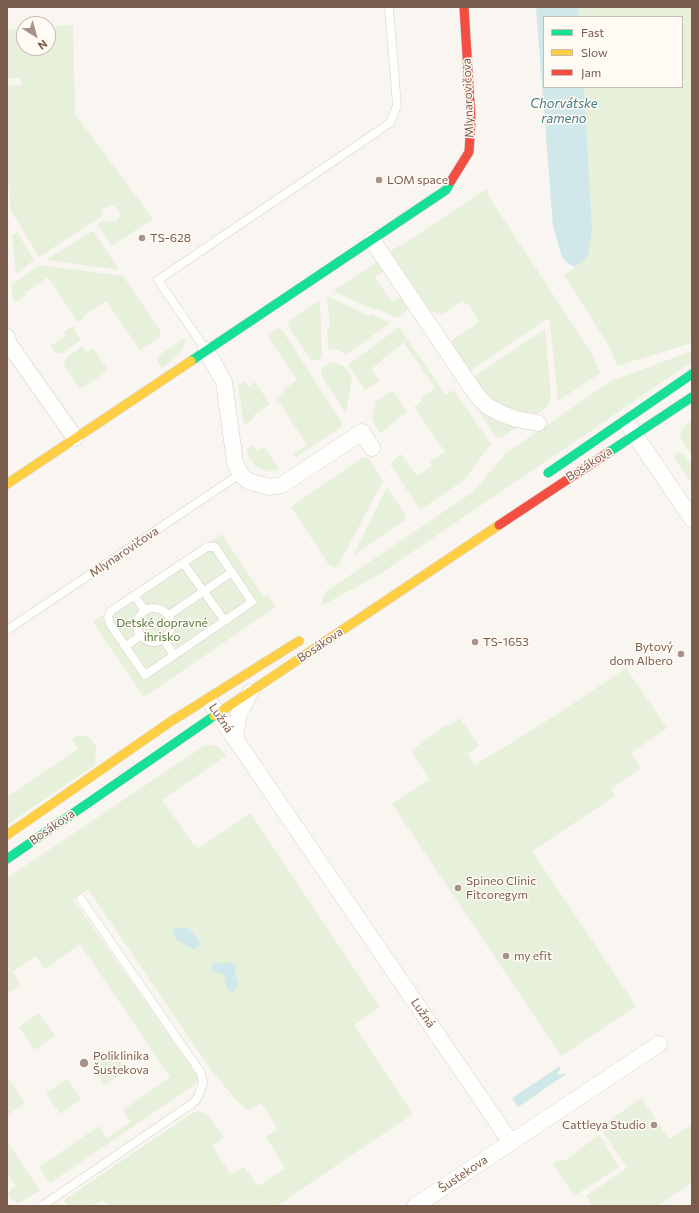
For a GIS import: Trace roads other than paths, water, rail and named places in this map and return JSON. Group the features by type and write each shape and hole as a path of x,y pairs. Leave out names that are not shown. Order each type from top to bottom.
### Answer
{"street":[{"name":"Mlynarovičova","path":"7,484 446,190 469,152 471,120 464,7"},
{"path":"372,240 476,394 486,405 500,413 516,419 538,422"},
{"path":"7,337 9,344 75,438"},
{"path":"206,350 224,382 235,462 240,474 248,480 258,485 269,487 282,485 362,432 372,448"},
{"name":"Bosákova","path":"541,478 692,374"},
{"name":"Bosákova","path":"7,859 427,572 692,397"},
{"path":"625,420 692,519"},
{"name":"Bosákova","path":"7,835 55,804 122,755 206,698 255,670 307,635"},
{"name":"Lužná","path":"235,738 239,713 251,691"},
{"name":"Lužná","path":"206,698 235,738 510,1142"},
{"path":"510,1142 659,1044"},
{"name":"Šustekova","path":"415,1206 510,1142"}],"lane":[{"path":"206,350 158,280 390,123 397,106 389,7"},
{"name":"Mlynarovičova","path":"7,630 240,474"},
{"path":"207,547 215,547 232,572 252,602 145,675 110,624 108,617 112,611 207,547"},
{"path":"183,563 224,621"},
{"path":"169,615 232,572"},
{"path":"134,596 145,611"},
{"path":"150,608 160,609 169,615 172,626 171,632 164,640 154,643 144,640 140,636 138,631 138,620 145,611 150,608"},
{"path":"125,647 140,636"},
{"path":"164,640 174,655"},
{"path":"42,1206 193,1103 198,1097 203,1083 201,1073 81,898"}],"water":[{"name":"Chorvátske rameno","path":"536,7 578,7 579,16 543,16 543,88 584,88 592,226 589,253 584,261 575,267 566,262 561,254 553,226"},
{"path":"187,928 194,934 199,941 199,946 193,949 178,941 173,935 174,929"},
{"path":"216,962 222,964 229,962 235,965 235,975 238,982 234,991 231,992 227,990 224,975 212,970 211,965"},
{"path":"560,1066 561,1068 557,1073 559,1075 566,1074 518,1107 512,1098"}],"place":[{"name":"LOM space","path":"379,180"},
{"name":"TS-628","path":"142,238"},
{"name":"TS-1653","path":"475,642"},
{"name":"Bytový dom Albero","path":"681,654"},
{"name":"Spineo Clinic Fitcoregym","path":"458,888"},
{"name":"my efit","path":"506,956"},
{"name":"Poliklinika Šustekova","path":"84,1063"},
{"name":"Cattleya Studio","path":"654,1125"}],"park label":[{"name":"Detské dopravné ihrisko","path":"162,630"}]}
